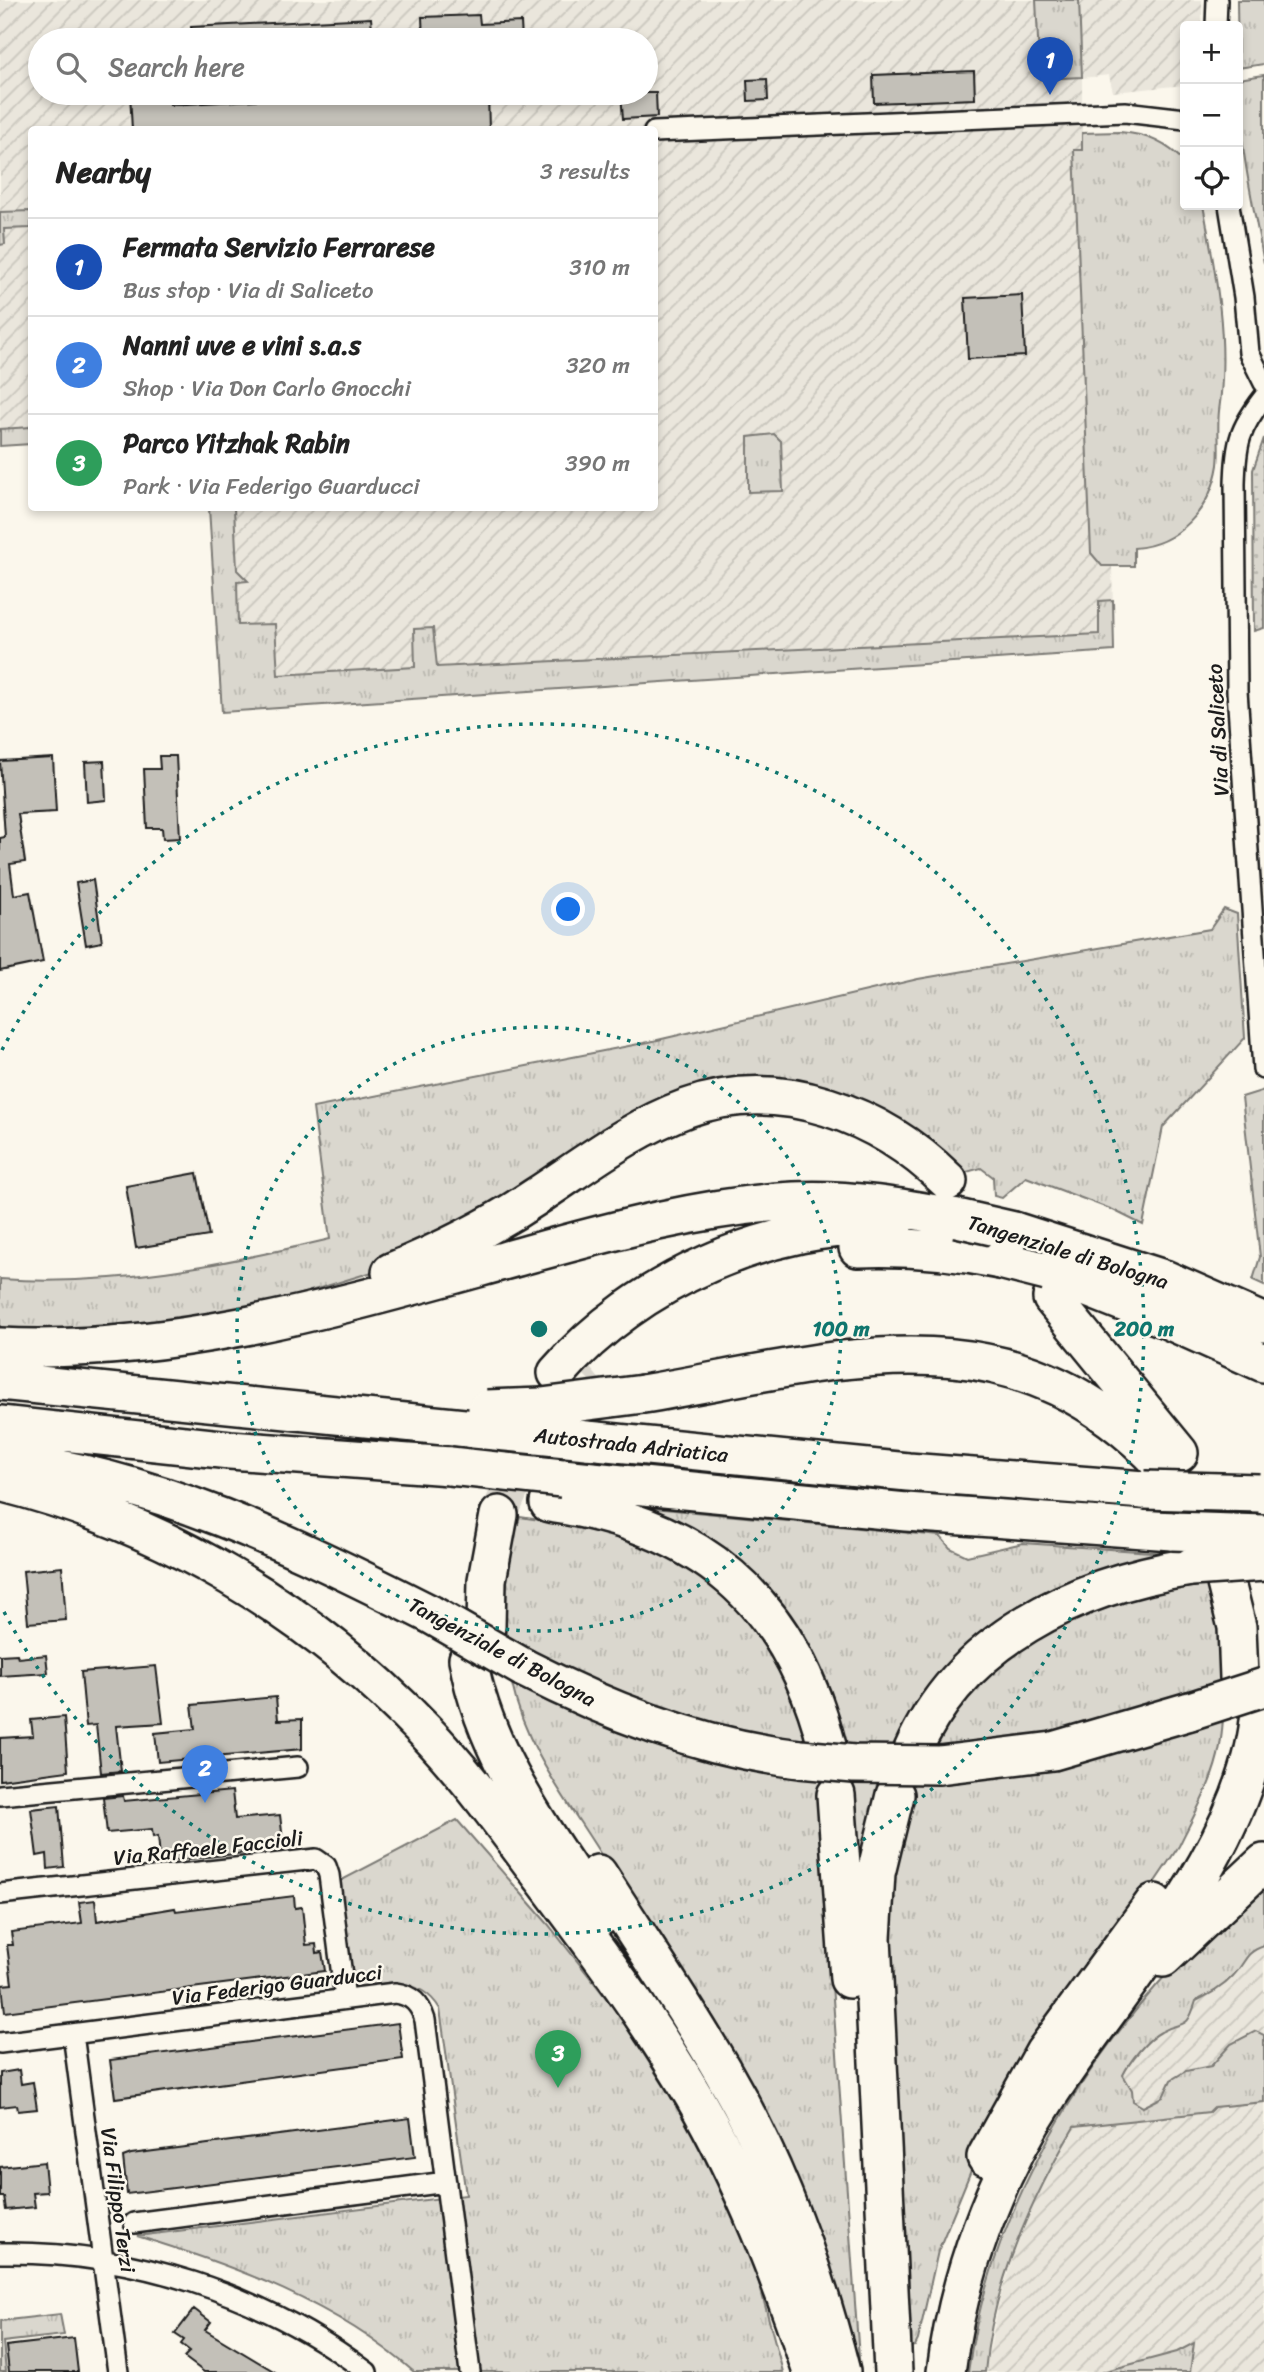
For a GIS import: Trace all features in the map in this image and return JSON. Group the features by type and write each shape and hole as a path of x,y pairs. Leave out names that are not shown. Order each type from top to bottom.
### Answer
{"highway":[{"path":"101,1346 291,1302 375,1278 474,1234 536,1197 590,1159 662,1118 690,1107 727,1099 798,1099 855,1115 900,1140 948,1181"},
{"name":"Tangenziale di Bologna","path":"0,1347 56,1349 193,1336 310,1313 580,1240 724,1209 796,1201 887,1205 994,1237"},
{"path":"574,1371 673,1306 740,1275 783,1261 843,1249 902,1247 959,1252 994,1237 1054,1272 1264,1363"},
{"path":"1054,1272 1164,1472"},
{"name":"Tangenziale di Bologna","path":"1054,1272 1164,1279 1264,1323"},
{"path":"480,1419 842,1360 935,1354 976,1359 1037,1377 1073,1395 1142,1443 1164,1472"},
{"name":"Autostrada Adriatica","path":"0,1381 266,1407 480,1419 587,1440 908,1472 1164,1472 1261,1493"},
{"name":"Autostrada Adriatica","path":"0,1424 555,1490 1172,1531 1264,1534"},
{"name":"Tangenziale di Bologna","path":"0,1459 88,1476 198,1509 461,1618 495,1666 676,1732 765,1755 814,1753 854,1764 925,1758 1005,1759 1053,1751 1252,1693"},
{"path":"0,1482 90,1509 158,1537 229,1575 302,1622 332,1645 426,1732 483,1800 604,1958 693,2095 759,2231 813,2372"},
{"path":"555,1490 659,1531 694,1549 727,1574 775,1626 794,1657 820,1715 814,1753"},
{"path":"461,1618 487,1580 488,1512"},
{"path":"925,1758 930,1716 963,1674 993,1646 1027,1621 1075,1598 1118,1582 1231,1571 1237,1627 1252,1693 1250,1765 1228,1821 1195,1883 1117,2003 1048,2096 1013,2155 970,2262 946,2372"},
{"path":"495,1666 479,1708 513,1780 680,2039 726,2119 761,2195 813,2372"},
{"path":"495,1666 504,1713 518,1745 724,2074 756,2136 791,2217 824,2309 841,2372"},
{"path":"921,2372 939,2280 955,2231 991,2146 1044,2053 1170,1881 1200,1834 1224,1777 1252,1693"},
{"path":"836,1795 872,2372"},
{"path":"893,2372 872,1903 881,1845 895,1796"},
{"path":"1117,2003 1264,1863"}],"street":[{"path":"1216,21 1217,0"},
{"path":"658,132 1125,112 1180,119"},
{"path":"1230,210 1242,285 1249,353 1264,383"},
{"name":"Via di Saliceto","path":"1263,1069 1237,691 1235,484 1241,429 1264,397"},
{"path":"0,1795 298,1767"},
{"name":"Via Raffaele Faccioli","path":"0,1894 316,1859 326,1866 329,1875 345,1999"},
{"name":"Via Federigo Guarducci","path":"0,2043 345,1999 403,1994 418,2003 423,2012 470,2372"},
{"name":"Via Filippo Terzi","path":"73,2034 118,2372"},
{"path":"134,2223 446,2182"},
{"path":"0,2253 33,2252 104,2260 156,2271 249,2303 307,2333 367,2372"}],"shaded area":[{"path":"0,0 1202,0 1202,21 1180,21 1180,85 1113,92 1109,75 1082,78 1082,150 1074,151 1091,553 1102,566 1112,566 1114,651 220,696 209,511 658,511 658,126 28,126 28,444 0,446"},
{"path":"1264,1900 1264,2372 1190,2372 1192,2358 1133,2372 985,2372 1000,2298 1014,2254 1033,2205 1074,2127"}],"green space":[{"path":"1036,0 1079,0 1082,77 1040,79"},
{"path":"1237,0 1264,0 1264,64 1243,67 1243,21 1237,21"},
{"path":"1264,75 1264,263 1243,149 1243,78"},
{"path":"1120,132 1139,135 1156,141 1180,158 1180,210 1204,210 1220,308 1223,359 1218,418 1219,452 1214,481 1200,510 1190,522 1165,540 1134,548 1134,566 1102,566 1091,553 1074,150 1082,150 1082,133"},
{"path":"28,211 28,228 4,229 5,244 0,245 0,212"},
{"path":"28,427 28,444 0,446 0,429"},
{"path":"774,434 781,441 783,491 748,492 748,437"},
{"path":"1264,438 1264,628 1254,631 1253,470"},
{"path":"209,511 234,511 237,570 248,581 237,582 238,625 275,624 278,675 415,667 414,629 433,628 437,667 1099,634 1099,601 1113,600 1114,651 222,712"},
{"path":"1224,909 1237,914 1245,1038 1163,1127 1143,1225 1113,1210 1026,1177 1002,1198 994,1196 993,1177 981,1168 963,1173 727,1091 382,1269 278,1301 171,1321 103,1328 0,1328 0,1279 42,1281 126,1277 207,1265 330,1239 313,1108 649,1042 918,979 1210,929"},
{"path":"1264,1090 1264,1285 1253,1280 1260,1257 1242,1097"},
{"path":"643,1507 940,1536 950,1548 967,1556 1023,1543 1181,1554 927,1698 863,1913 823,1696 641,1509"},
{"path":"520,1517 625,1533 694,1565 770,1641 817,1753 826,1838 832,1985 860,2372 850,2372 712,2075 626,1898 546,1768 520,1713 508,1663 505,1600 510,1558"},
{"path":"1208,1581 1223,1663 1224,1706 1220,1746 1208,1785 1179,1846 988,2129 938,2251 918,2340 915,2346 906,2348 884,1924 910,1790 930,1744 991,1666 1102,1600"},
{"path":"457,1820 548,1924 617,2012 699,2141 752,2257 783,2372 414,2372 352,2326 283,2289 211,2260 137,2236 466,2195 440,2009 432,1998 422,1991 399,1983 374,1986 350,1996 338,1882"},
{"path":"1264,1876 1264,1946 1249,1955 1225,1984 1196,2001 1187,2021 1150,2040 1134,2057 1123,2075 1132,2090 1133,2101 1143,2107 1163,2097 1171,2080 1186,2071 1211,2066 1231,2044 1256,2031 1264,2035 1264,2102 1214,2107 1209,2112 1074,2127 1043,2184 1016,2245 996,2308 985,2372 968,2372 979,2316 995,2260 1015,2206 1040,2154 1069,2104 1136,2009 1185,1954"},
{"path":"60,2314 64,2335 3,2342 6,2372 0,2372 0,2321"},
{"path":"1194,2343 1190,2372 1102,2372 1177,2352"}],"building":[{"path":"479,15 480,24 521,22 521,28 422,28 422,17"},
{"path":"371,18 372,28 191,28"},
{"path":"974,71 975,99 874,103 873,75"},
{"path":"767,79 768,100 748,101 747,80"},
{"path":"131,105 488,105 489,126 132,126"},
{"path":"622,105 656,105 657,117 623,119"},
{"path":"1022,295 1025,356 968,359 965,298"},
{"path":"159,756 176,756 180,838 163,839 162,828 147,828 144,769 160,769"},
{"path":"53,758 56,812 18,814 25,862 10,864 14,895 30,892 43,962 0,971 0,838 5,837 0,761"},
{"path":"104,761 106,800 87,802 85,762"},
{"path":"93,880 102,942 86,945 76,883"},
{"path":"197,1173 209,1236 136,1248 126,1186"},
{"path":"62,1567 66,1620 28,1623 23,1571"},
{"path":"17,1654 18,1658 46,1655 48,1673 0,1676 0,1655"},
{"path":"156,1666 163,1723 116,1726 121,1771 101,1773 96,1725 86,1726 81,1672"},
{"path":"276,1697 278,1720 302,1719 302,1749 158,1762 155,1733 195,1729 192,1705"},
{"path":"64,1717 68,1771 0,1780 0,1738 33,1736 31,1720"},
{"path":"232,1791 235,1819 280,1815 284,1849 169,1861 168,1856 160,1857 158,1836 153,1837 152,1829 107,1833 103,1798 123,1796 124,1801"},
{"path":"59,1806 64,1867 48,1869 47,1854 37,1856 31,1809"},
{"path":"294,1896 295,1908 302,1907 306,1945 316,1944 317,1953 322,1952 325,1971 5,2012 2,1985 12,1984 7,1945 13,1945 11,1932 82,1923 79,1902 95,1900 97,1921 175,1908 176,1911"},
{"path":"398,2023 403,2059 115,2098 110,2060"},
{"path":"19,2070 21,2084 33,2082 37,2109 18,2111 17,2105 0,2107 0,2073"},
{"path":"410,2118 415,2157 127,2194 123,2157 131,2154"},
{"path":"44,2162 47,2192 33,2193 35,2207 6,2210 4,2197 0,2197 0,2167"},
{"path":"194,2309 211,2322 205,2330 275,2372 204,2372 184,2357 190,2351 181,2344 184,2340 175,2334"},
{"path":"74,2338 78,2372 9,2372 6,2346"}],"tunnel":[{"path":"499,1515 526,1456 548,1418 575,1384 591,1369"}],"place":[{"name":"Fermata Servizio Ferrarese","path":"1050,95"},
{"name":"Nanni uve e vini s.a.s","path":"205,1803"},
{"name":"Parco Yitzhak Rabin","path":"558,2088"}]}
